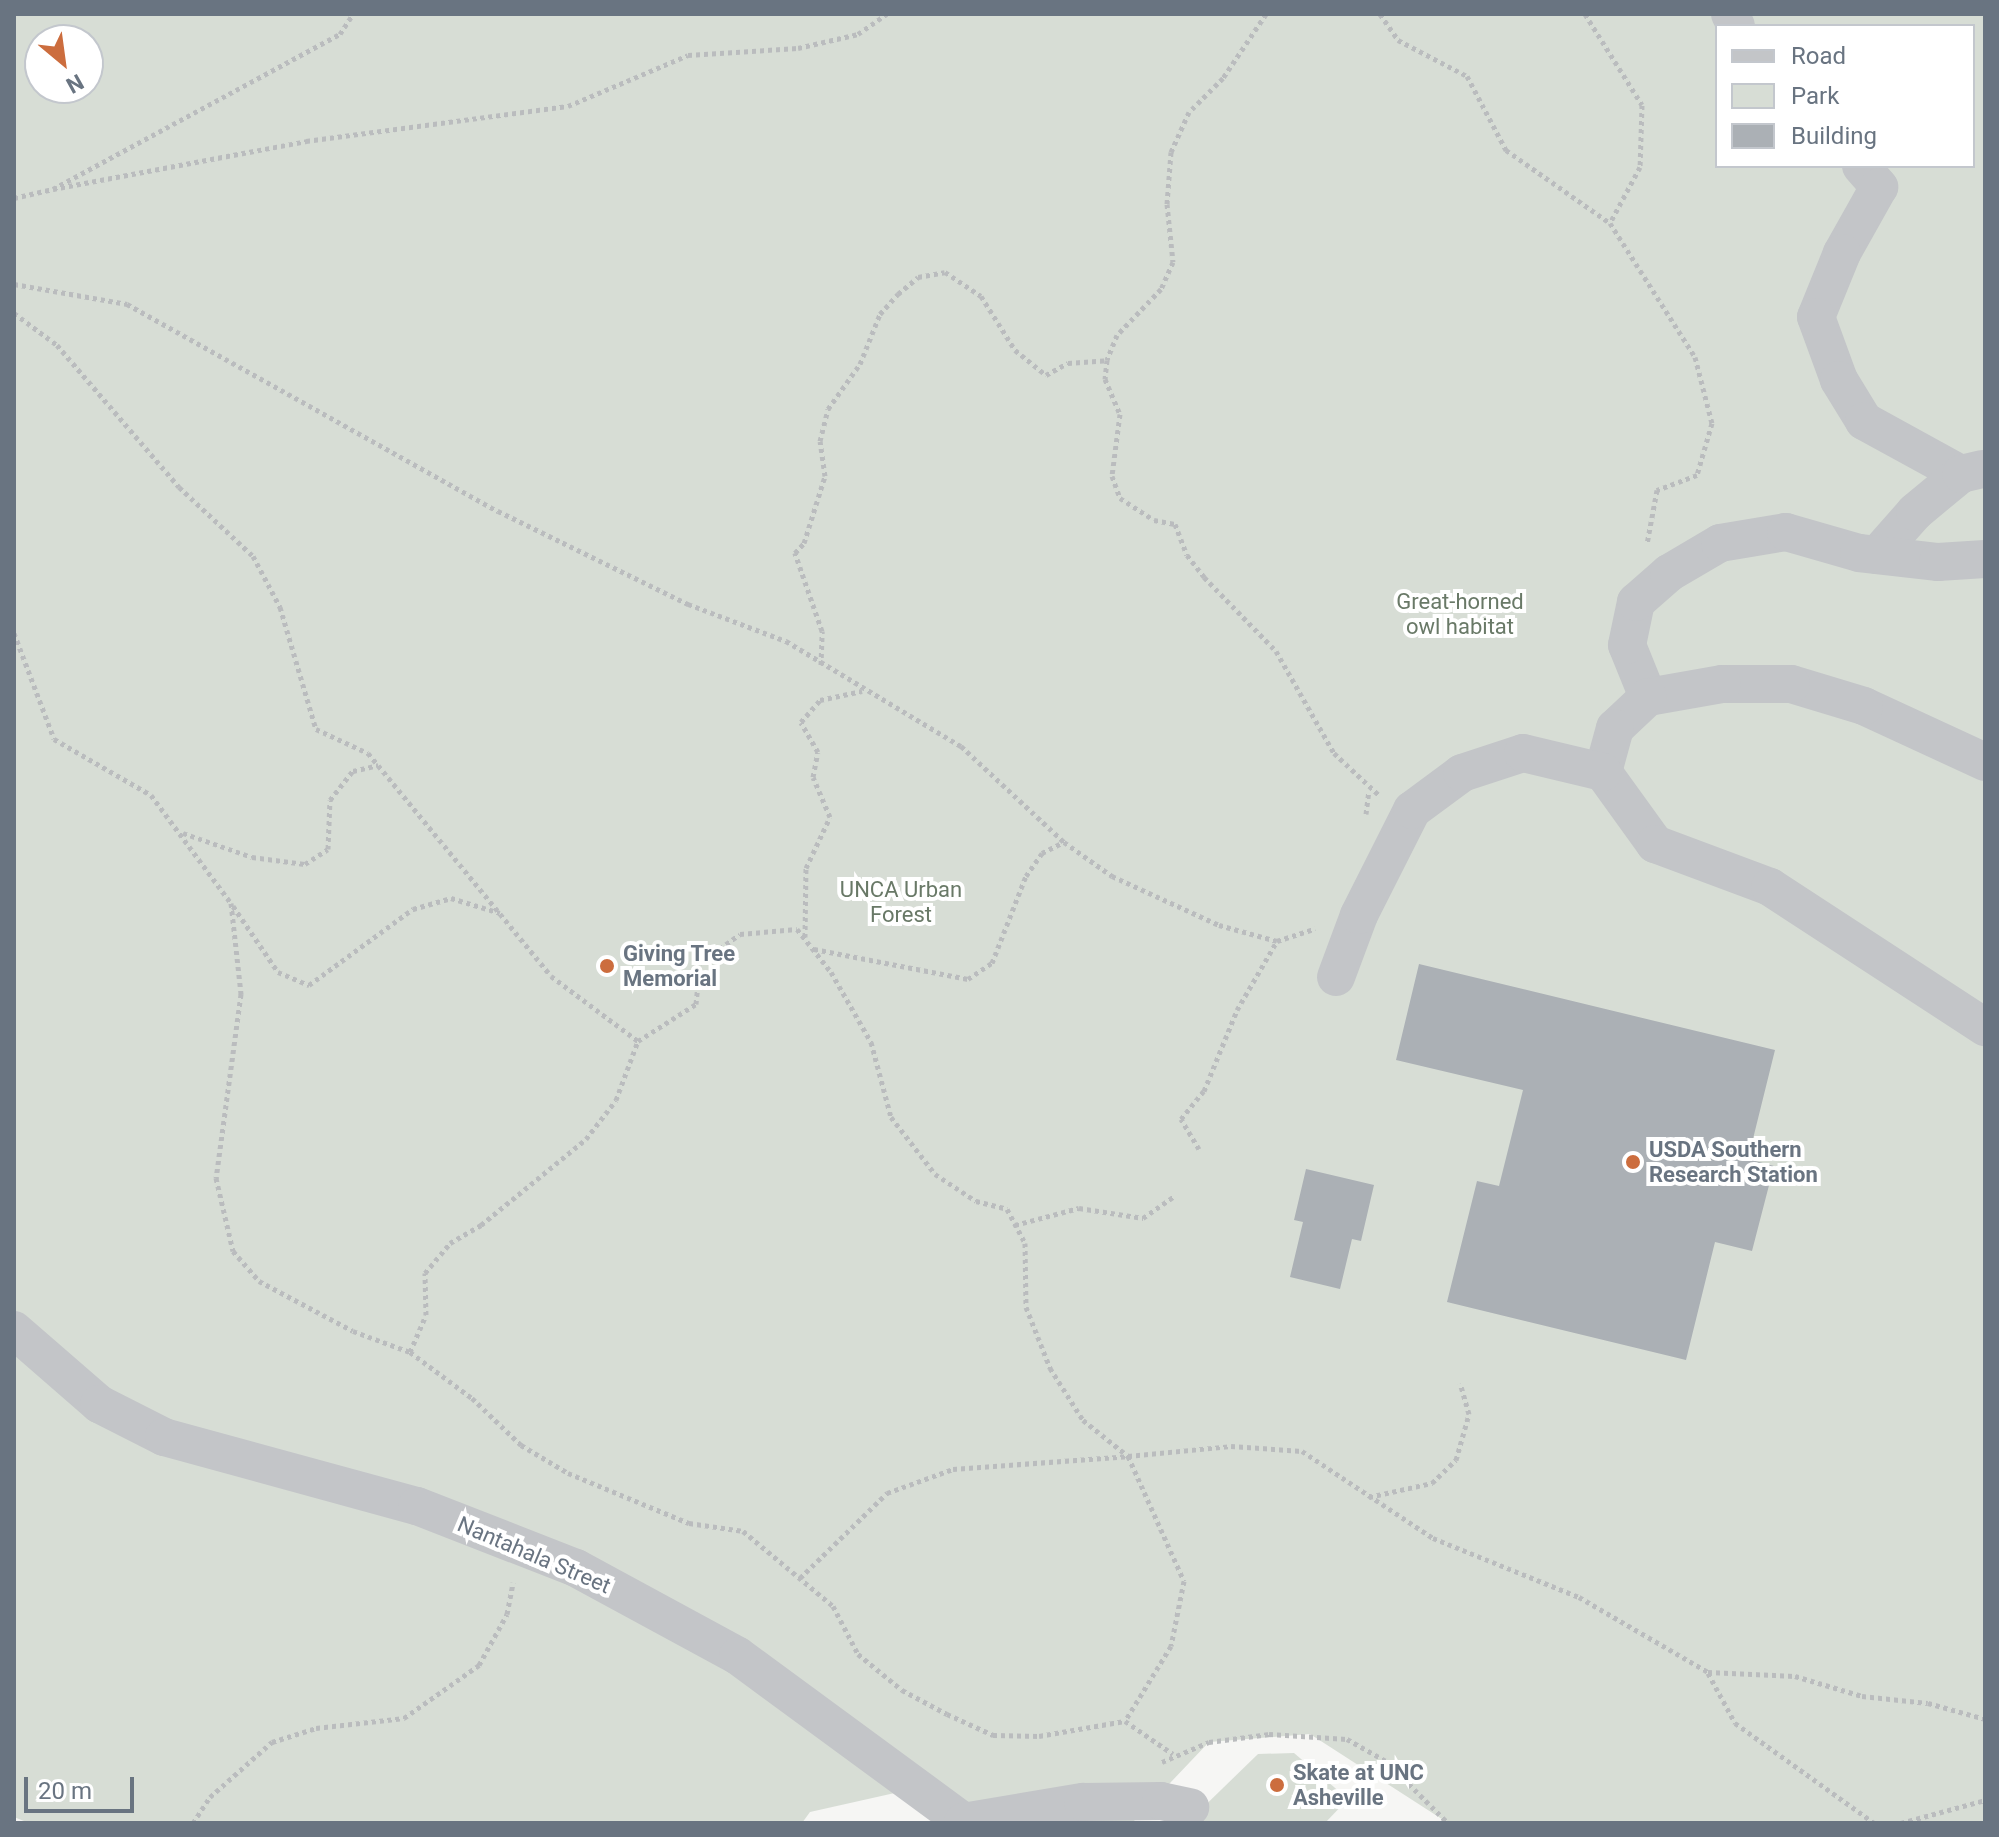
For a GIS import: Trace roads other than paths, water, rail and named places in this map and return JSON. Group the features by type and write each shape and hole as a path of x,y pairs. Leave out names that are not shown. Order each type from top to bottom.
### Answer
{"street":[{"path":"1863,168 1879,187 1842,253 1816,317 1839,380 1864,421 1973,471"},
{"path":"1877,555 1915,512 1973,471"},
{"path":"1648,697 1627,645 1636,602 1669,573 1720,543 1786,532 1877,555 1938,562 1985,559"},
{"path":"1603,772 1615,728 1648,697 1722,684 1791,684 1864,706 1985,762"},
{"path":"1336,977 1359,915 1412,810 1462,773 1523,753 1603,772 1655,844 1770,887 1985,1027"},
{"name":"Nantahala Street","path":"14,1330 99,1404 164,1437 417,1506 576,1568 738,1656 964,1822"},
{"path":"964,1822 1083,1802 1161,1801 1190,1807"}],"place":[{"name":"Giving Tree Memorial","path":"607,966"},
{"name":"USDA Southern Research Station","path":"1633,1162"},
{"name":"Skate at UNC Asheville","path":"1277,1785"}],"park label":[{"name":"Great-horned owl habitat","path":"1460,614"},
{"name":"UNCA Urban Forest","path":"901,902"}]}
